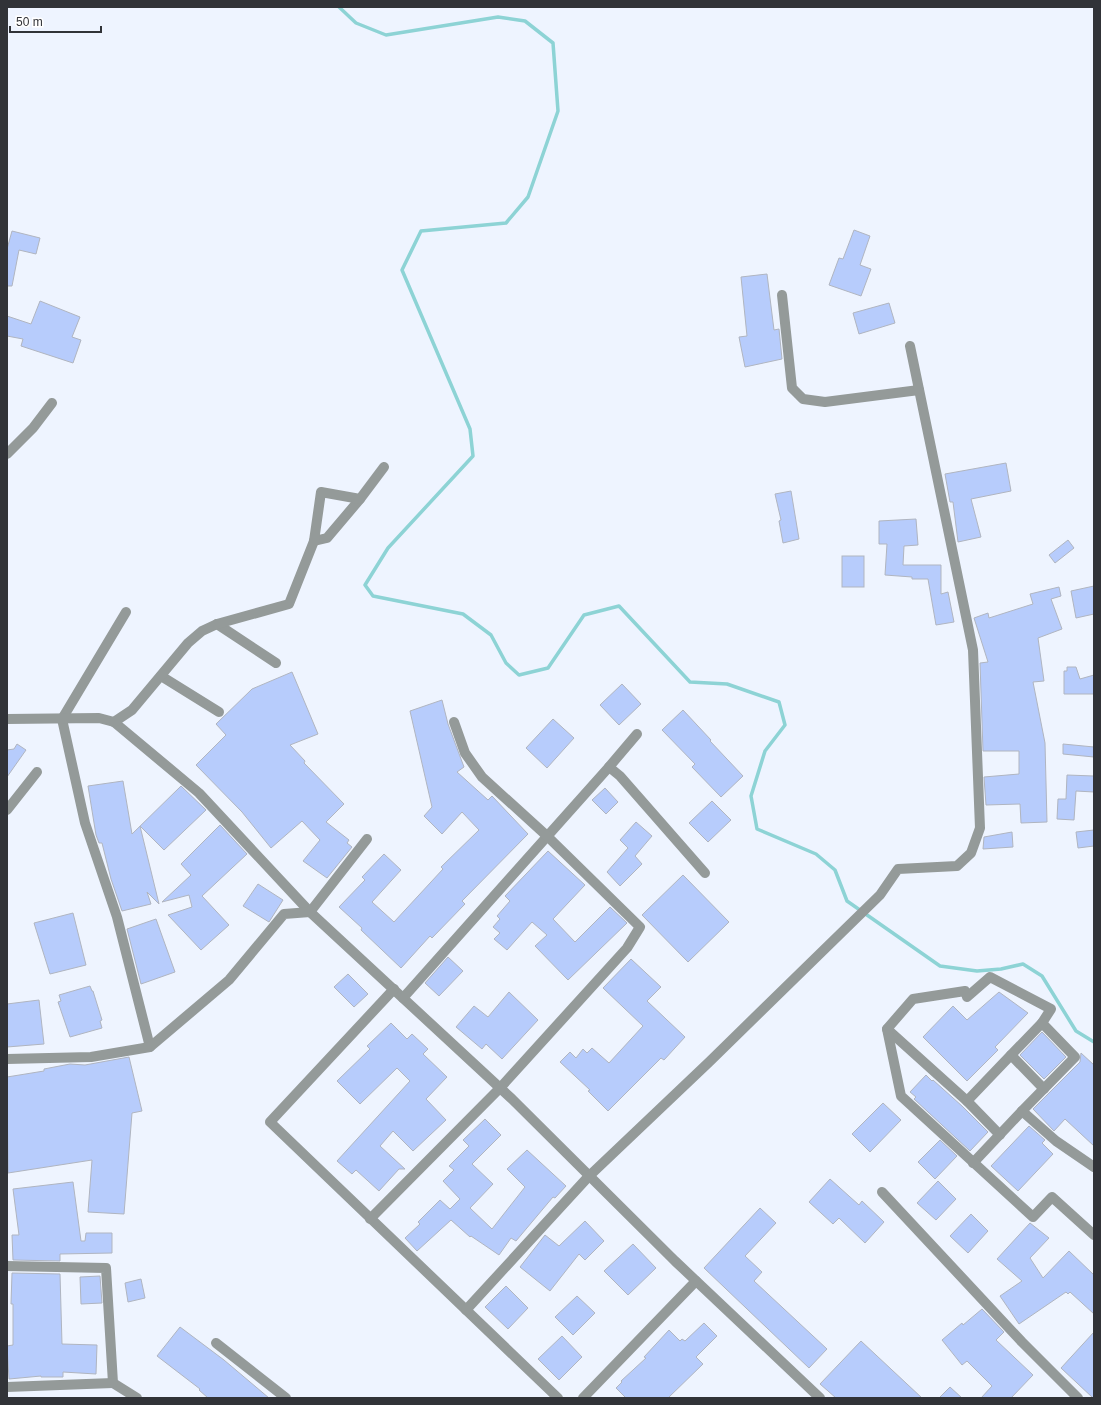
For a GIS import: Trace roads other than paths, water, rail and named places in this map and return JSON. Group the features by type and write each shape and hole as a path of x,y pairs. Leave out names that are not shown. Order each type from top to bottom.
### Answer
{"street":[{"path":"782,295 792,388 803,399 825,402 919,390"},
{"path":"466,1310 589,1176 854,922 880,895 898,869 957,866 971,853 980,828 973,650 910,346"},
{"path":"7,454 33,428 52,403"},
{"path":"314,541 327,538 360,499 384,467"},
{"path":"114,722 132,710 188,644 202,631 217,624 289,604 314,541 321,492 360,499"},
{"path":"126,612 62,719 85,823 118,917 150,1047"},
{"path":"217,624 276,663"},
{"path":"161,676 219,712"},
{"path":"7,720 99,718 114,722 199,793 310,912 500,1088 696,1281 820,1398"},
{"path":"370,1219 500,1088 627,948 640,927 547,836 482,777 465,753 454,722"},
{"path":"403,998 637,734"},
{"path":"609,767 620,776 705,873"},
{"path":"7,810 37,772"},
{"path":"7,1059 91,1057 150,1047 229,980 284,914 310,912 367,838"},
{"path":"887,1029 913,999 965,991 967,997 990,977 1051,1009 1042,1023 967,1101"},
{"path":"394,989 270,1122 558,1398"},
{"path":"973,1163 1075,1057 1042,1023"},
{"path":"887,1029 967,1101 1000,1134"},
{"path":"887,1029 901,1096 1032,1217 1052,1197 1094,1236"},
{"path":"1011,1055 1044,1089"},
{"path":"1022,1111 1056,1141 1094,1167"},
{"path":"882,1192 1022,1342 1078,1398"},
{"path":"7,1266 106,1268 113,1383"},
{"path":"583,1398 696,1281"},
{"path":"216,1343 286,1398"},
{"path":"7,1387 113,1383 137,1398"}],"waterway":[{"path":"339,7 356,23 386,35 498,17 525,21 553,43 558,111 528,197 506,223 421,231 402,270 470,429 473,456 388,548 365,585 373,596 463,614 491,635 506,663 519,675 548,668 584,615 619,606 690,682 727,684 779,702 785,725 765,751 751,796 757,829 816,854 835,870 847,901 940,966 977,971 1001,969 1023,964 1042,976 1076,1031 1094,1042"}]}
